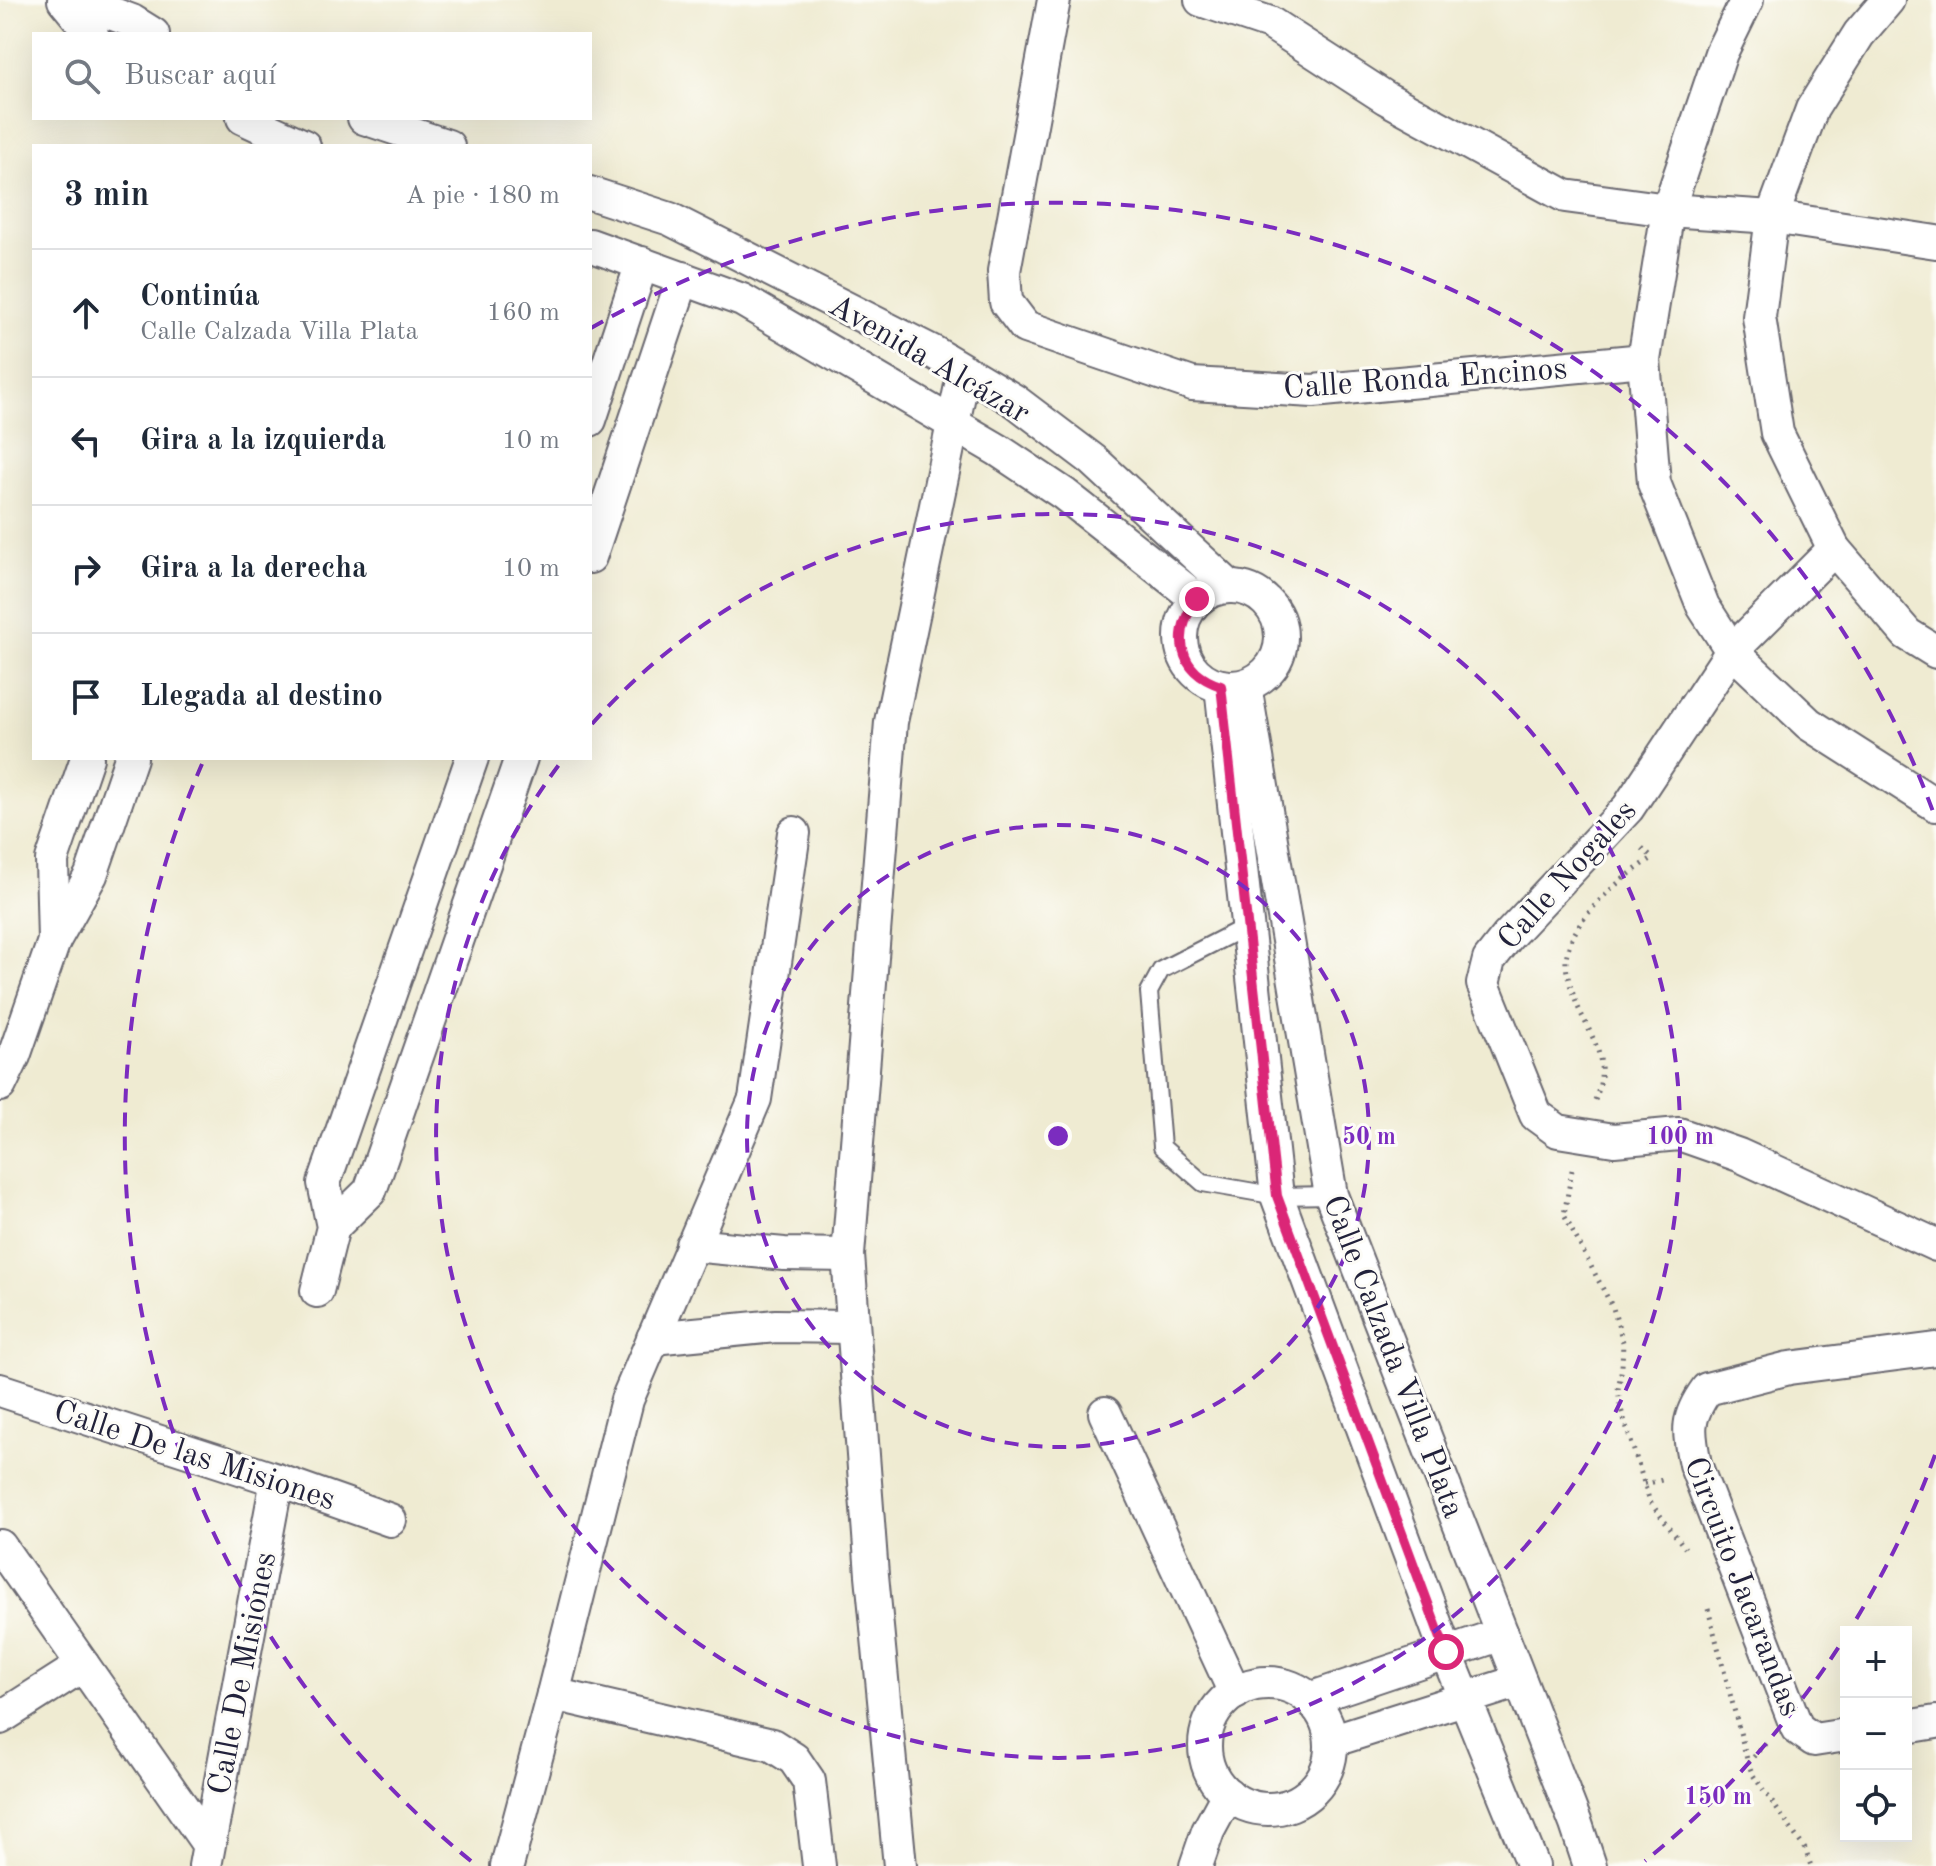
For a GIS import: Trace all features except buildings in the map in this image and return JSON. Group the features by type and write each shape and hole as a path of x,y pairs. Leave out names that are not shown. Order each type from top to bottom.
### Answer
{"street":[{"path":"64,0 90,32"},
{"path":"76,0 139,18"},
{"name":"Calle Ronda Encinos","path":"1054,0 1004,271 1006,302 1025,327 1192,384 1313,391 1644,360"},
{"path":"1201,0 1270,23 1386,98 1565,196 1668,210 1772,217 1936,242"},
{"path":"1747,0 1721,53 1668,210 1644,360 1654,483 1703,606 1732,651 1809,724 1936,805"},
{"path":"1888,0 1859,34 1812,109 1772,217 1759,317 1777,433 1834,549 1907,634 1936,652"},
{"path":"247,120 295,144"},
{"path":"370,120 442,144"},
{"name":"Avenida Alcázar","path":"592,194 670,219 933,352 1015,401 1093,460 1230,587"},
{"name":"Avenida Alcázar","path":"592,246 742,300 998,450 1064,494 1197,599"},
{"path":"635,426 592,415 642,263"},
{"path":"592,551 683,278"},
{"path":"900,1866 872,1575 848,1255 891,722 964,371"},
{"name":"Calle Nogales","path":"1834,549 1732,651 1628,808 1508,936 1489,960 1483,984 1536,1115 1558,1131 1614,1140 1679,1134 1739,1155 1936,1245"},
{"path":"1230,587 1247,590 1266,600 1276,614 1281,645 1275,661 1260,678 1233,686 1202,678 1189,665 1182,650 1181,630 1186,614 1197,599 1213,590 1230,587"},
{"name":"Calle Calzada Villa Plata","path":"1233,686 1245,927 1277,1196 1446,1652 1533,1866"},
{"name":"Calle Calzada Villa Plata","path":"1233,686 1331,1195 1590,1866"},
{"path":"54,941 52,860 86,760"},
{"path":"0,1085 14,1056 54,941 91,875 130,760"},
{"path":"333,1227 370,1191 520,760"},
{"path":"317,1291 333,1227 324,1183 468,772 506,802"},
{"path":"507,1866 627,1400 755,1099 794,833"},
{"path":"692,1245 784,1254 848,1255"},
{"path":"653,1338 776,1326 852,1327"},
{"name":"Circuito Jacarandas","path":"1840,1736 1814,1740 1797,1728 1695,1464 1688,1432 1693,1409 1707,1389 1776,1371 1936,1349"},
{"name":"Calle De las Misiones","path":"0,1390 390,1520"},
{"path":"1105,1413 1235,1693"},
{"name":"Calle De Misiones","path":"206,1855 277,1480"},
{"path":"0,1546 83,1665 206,1855"},
{"path":"1309,1699 1502,1634"},
{"path":"0,1718 83,1665"},
{"path":"1331,1741 1520,1681"},
{"path":"1265,1683 1281,1685 1309,1699 1328,1725 1331,1741 1330,1759 1324,1776 1313,1790 1298,1802 1280,1808 1262,1809 1244,1804 1228,1794 1216,1782 1209,1767 1207,1733 1212,1717 1235,1693 1265,1683"},
{"path":"553,1694 772,1745 794,1759 809,1781 819,1866"},
{"path":"1912,1726 1936,1722"},
{"path":"1196,1866 1208,1831 1228,1794"}],"lane":[{"path":"1245,927 1161,970 1149,992 1162,1147 1203,1183 1277,1196 1331,1195"}],"path":[{"path":"1615,823 1651,856 1581,921 1572,936 1565,963 1578,1006 1593,1033 1601,1065 1600,1088 1581,1136 1566,1193 1564,1215 1617,1320 1623,1342 1618,1390 1620,1406 1650,1502 1687,1551"},
{"path":"1708,1609 1748,1763 1753,1775 1805,1849 1811,1866"},
{"path":"1748,1763 1768,1742 1797,1728"}],"route":[{"path":"1197,599 1186,614 1181,630 1182,650 1189,665 1202,678 1221,686 1245,927 1277,1196 1446,1652"}]}
